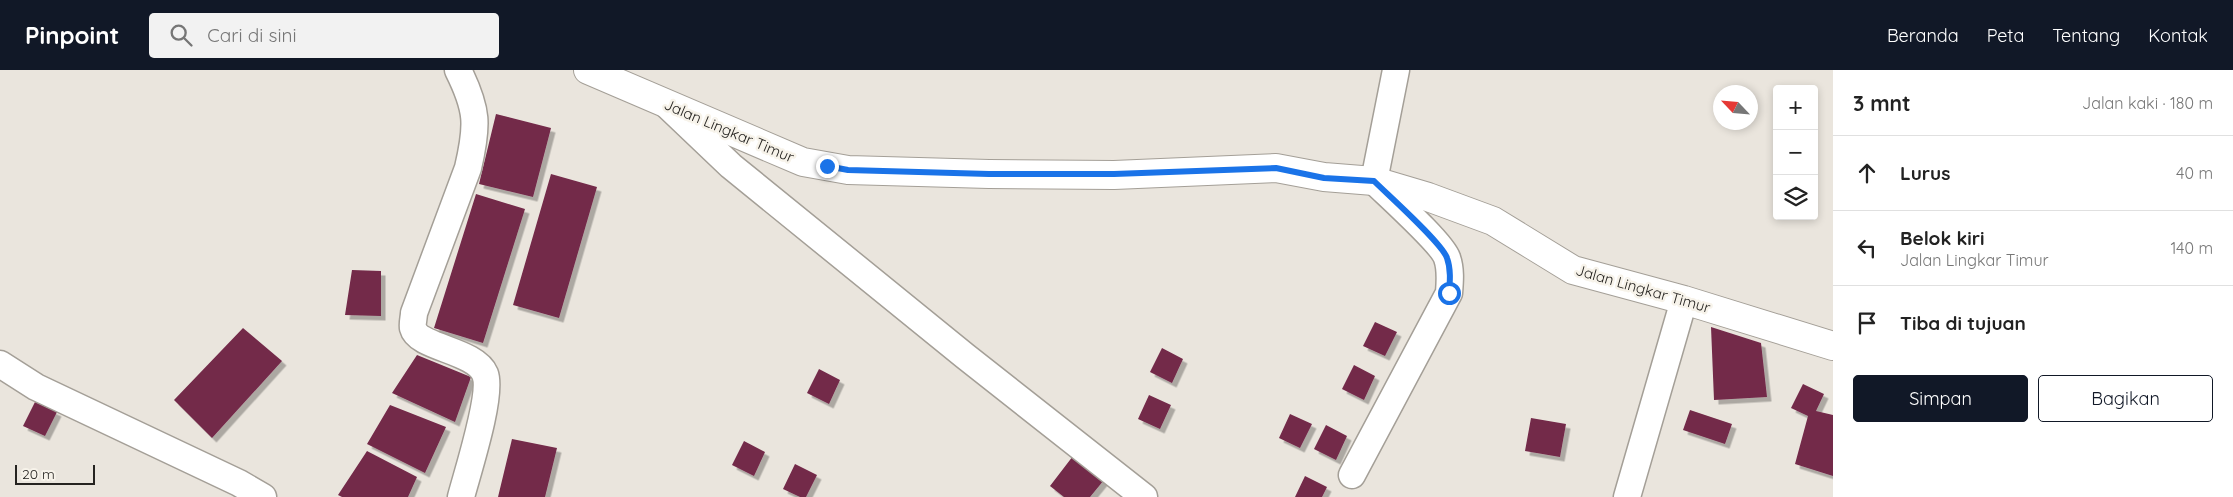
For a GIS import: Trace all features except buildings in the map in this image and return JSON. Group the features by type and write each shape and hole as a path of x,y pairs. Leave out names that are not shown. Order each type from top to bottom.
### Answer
{"main road":[{"name":"Jalan Lingkar Timur","path":"588,70 803,162 848,170 989,174 1114,174 1276,168 1324,178 1374,181 1428,197 1494,221 1573,270 1684,300 1833,346"}],"street":[{"path":"458,70 470,93 476,123 473,146 468,168 414,313 413,328 418,337 474,361 484,374 486,388 478,435 461,497"},
{"path":"1352,476 1449,293 1450,274 1447,256 1374,181 1396,70"},
{"path":"665,104 731,166 965,356 1144,497"},
{"path":"1628,497 1684,300"},
{"path":"0,364 36,386 239,483 263,497"}],"route":[{"path":"827,166 848,170 989,174 1114,174 1276,168 1324,178 1374,181 1447,256 1450,274 1449,293"}]}
